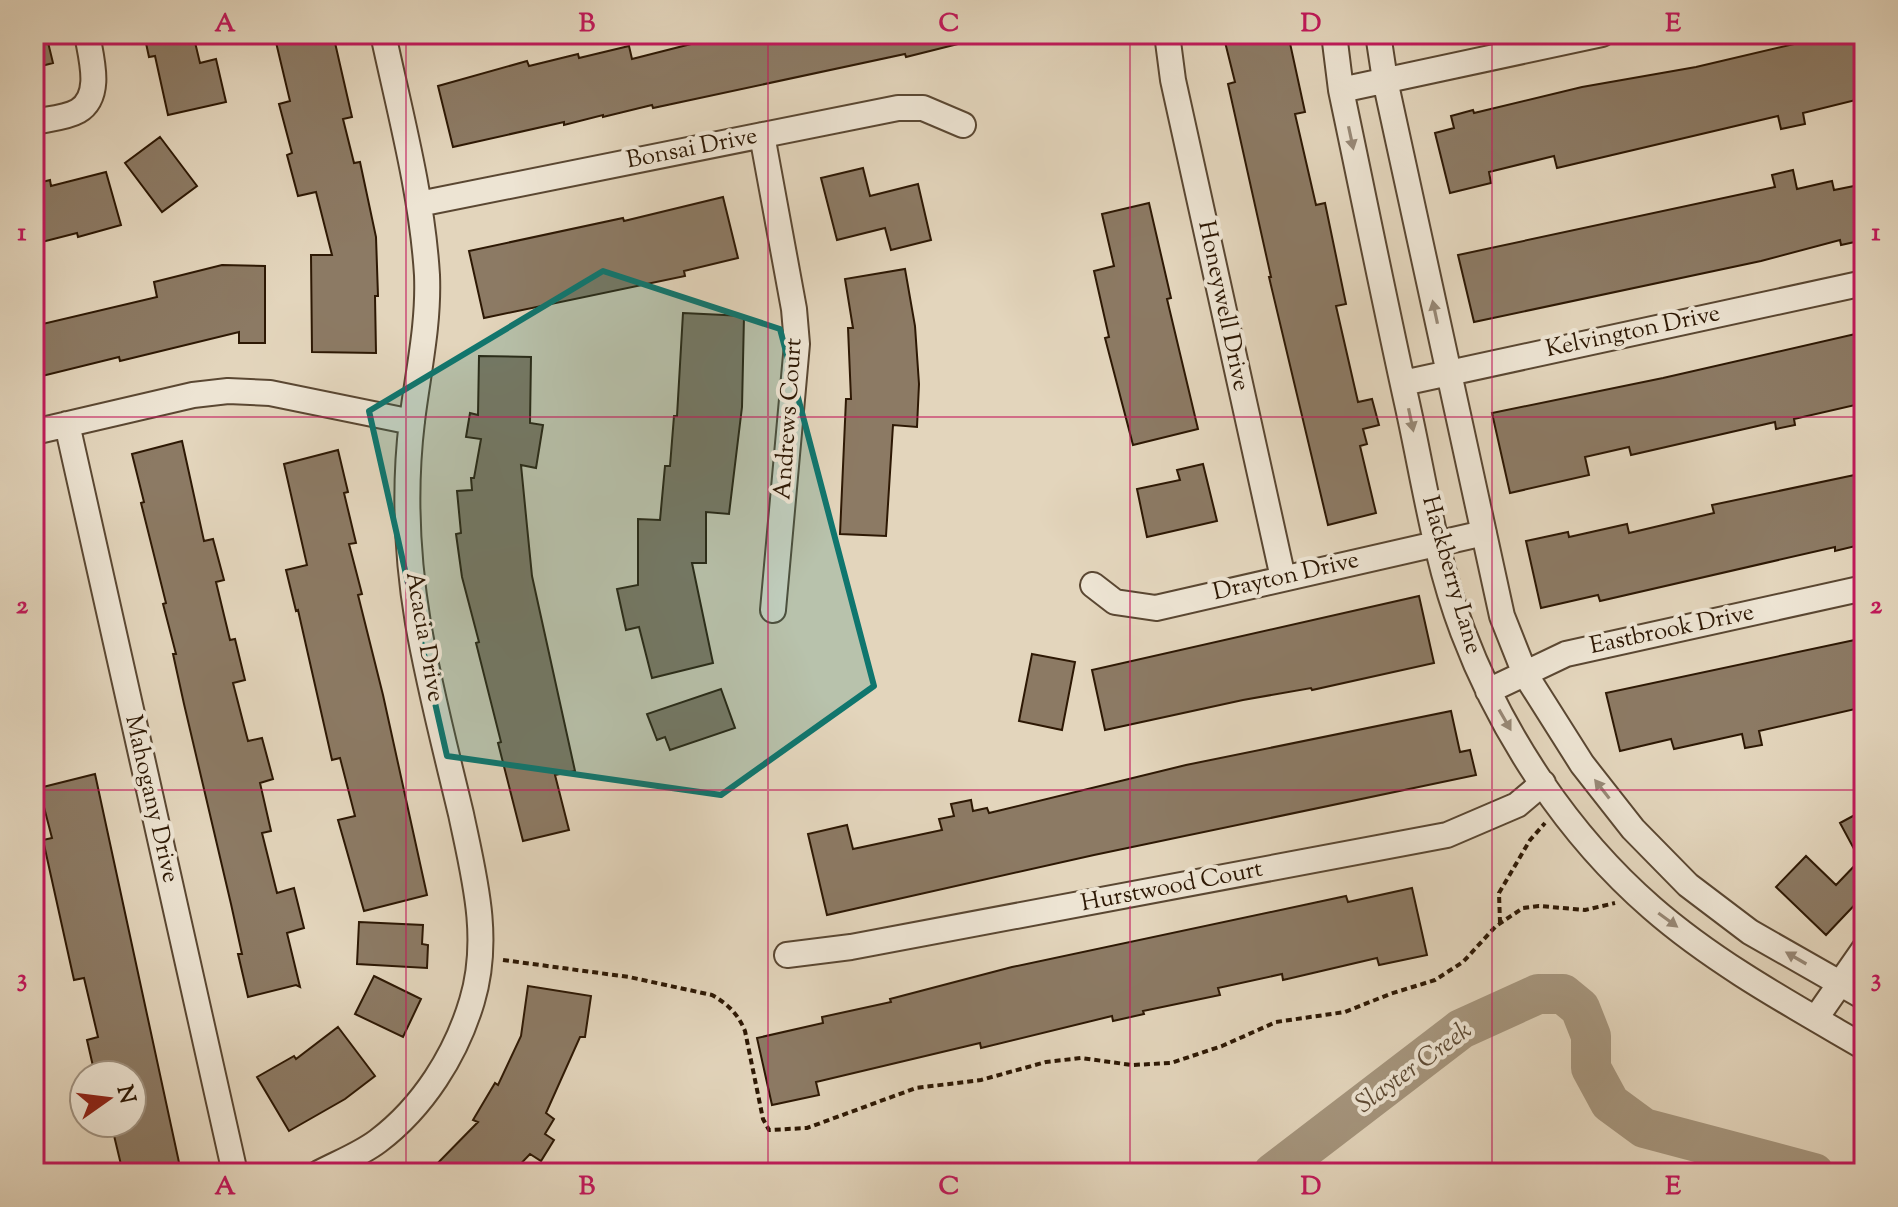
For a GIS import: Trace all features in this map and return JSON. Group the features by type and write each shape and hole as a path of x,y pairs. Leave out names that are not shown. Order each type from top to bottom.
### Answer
{"street":[{"path":"34,122 76,113 89,102 94,73 87,34"},
{"name":"Acacia Drive","path":"319,1173 377,1142 418,1105 450,1056 467,1014 482,941 477,889 418,623 410,554 408,490 412,422 426,339 427,276 419,204 383,34"},
{"name":"Honeywell Drive","path":"1167,34 1173,80 1283,578"},
{"name":"Hackberry Lane","path":"1334,34 1341,90 1438,543 1462,629 1488,691 1558,806 1604,860 1653,909 1719,958 1864,1047"},
{"name":"Hackberry Lane","path":"1378,34 1385,80 1502,616 1525,674 1582,764 1633,829 1688,885 1750,932 1864,997"},
{"path":"1341,90 1543,40 1602,34"},
{"name":"Bonsai Drive","path":"419,204 898,108 923,108 963,125"},
{"name":"Andrews Court","path":"762,135 794,309 797,344 773,610"},
{"name":"Kelvington Drive","path":"1403,383 1864,283"},
{"path":"34,432 193,395 228,391 270,393 412,422"},
{"name":"Mahogany Drive","path":"67,424 235,1173"},
{"name":"Drayton Drive","path":"1093,585 1115,602 1156,608 1484,533"},
{"name":"Eastbrook Drive","path":"1488,691 1566,654 1864,588"},
{"name":"Hurstwood Court","path":"787,955 851,947 1447,835 1517,805 1543,783"},
{"path":"1816,1018 1864,949"}],"path":[{"path":"1500,923 1499,893 1530,840 1548,818"},
{"path":"503,960 629,977 720,999 739,1018 745,1031 763,1119 769,1130 776,1131 829,1122 916,1088 981,1080 1046,1062 1081,1058 1132,1065 1171,1063 1222,1046 1276,1022 1345,1012 1435,980 1463,962 1500,923 1523,908 1539,906 1585,910 1622,901"}],"highlighted area":[{"path":"603,271 780,329 874,686 721,795 447,756 369,411"}],"building":[{"path":"34,34 46,34 53,63 34,68"},
{"path":"144,34 193,34 200,63 216,59 226,102 168,115 155,56 149,57"},
{"path":"274,34 333,34 352,117 343,119 354,163 360,162 376,237 376,353 312,352 311,255 332,255 316,192 298,196 287,155 292,153 279,104 290,101"},
{"path":"711,34 969,34 970,41 906,57 905,54 453,147 438,86 527,61 529,66 629,46 632,59 691,44 689,39"},
{"path":"1223,34 1288,34 1305,112 1295,114 1316,205 1325,203 1346,304 1336,306 1358,402 1372,399 1379,425 1363,429 1367,444 1360,446 1376,513 1328,525 1269,277 1228,84 1235,82"},
{"path":"1837,34 1864,34 1864,98 1803,113 1805,124 1781,129 1778,116 1557,168 1554,156 1489,172 1491,183 1450,193 1435,133 1454,128 1451,116 1582,87 1696,67"},
{"path":"160,137 197,186 162,212 125,163"},
{"path":"863,168 870,196 918,184 931,240 891,250 885,228 837,240 821,178"},
{"path":"1793,170 1797,189 1832,181 1834,190 1864,184 1864,240 1841,245 1840,240 1761,261 1474,322 1458,255 1775,187 1772,175"},
{"path":"106,172 121,225 78,237 77,233 34,244 34,184 50,180 51,186"},
{"path":"723,197 738,258 684,271 685,276 484,318 469,251 623,218 624,221"},
{"path":"1149,203 1171,298 1167,299 1198,429 1133,445 1105,338 1109,337 1094,271 1114,266 1102,214"},
{"path":"222,265 265,266 265,343 239,343 239,332 34,378 34,326 157,297 154,282"},
{"path":"905,269 915,326 919,384 917,427 893,425 886,536 840,534 846,399 851,399 848,328 853,328 845,279"},
{"path":"683,313 744,316 742,407 729,514 706,512 706,563 692,563 713,663 652,678 639,627 626,630 617,589 638,585 638,519 660,520 665,466 670,466 674,416 677,416"},
{"path":"1864,332 1864,403 1794,419 1795,425 1776,429 1775,422 1631,455 1629,447 1585,457 1589,475 1510,493 1492,413"},
{"path":"479,356 531,357 530,423 543,425 536,468 521,465 532,576 575,771 555,775 569,830 523,841 476,643 479,642 462,577 456,534 461,533 457,491 472,490 471,478 474,478 481,439 466,437 470,413 478,415"},
{"path":"182,441 204,541 213,539 224,580 216,582 230,640 235,639 245,680 233,683 248,741 262,738 273,779 260,783 271,831 262,833 277,893 294,888 304,928 287,933 300,987 296,985 248,997 238,954 242,954 173,654 176,654 163,604 166,603 132,454"},
{"path":"338,450 356,543 349,544 362,594 358,595 427,895 364,911 338,820 355,816 340,758 332,760 286,570 307,565 284,464"},
{"path":"1203,464 1217,521 1147,537 1137,489 1180,480 1177,470"},
{"path":"1864,473 1864,544 1835,551 1835,547 1600,601 1598,595 1541,608 1526,541 1568,532 1569,537 1627,524 1629,533 1714,513 1712,505"},
{"path":"1419,596 1434,663 1105,730 1092,670"},
{"path":"1864,638 1864,707 1759,731 1762,745 1745,748 1742,734 1674,749 1671,739 1620,751 1606,693"},
{"path":"1032,654 1075,662 1062,730 1019,721"},
{"path":"721,689 735,728 670,750 665,737 657,740 647,714"},
{"path":"1451,711 1460,752 1470,750 1476,775 827,915 808,834 847,825 853,849 942,830 939,819 954,816 951,804 971,800 973,811 987,808 989,813 1186,765"},
{"path":"95,774 180,1167 157,1173 123,1173 115,1139 148,1139 148,1059 91,1059 87,1040 98,1037 84,978 74,980 43,840 52,838 39,788"},
{"path":"1864,810 1864,895 1826,935 1776,887 1806,856 1836,885 1860,860 1840,823"},
{"path":"1412,888 1427,955 1379,965 1377,958 1283,980 1282,974 1218,988 1220,995 1143,1011 1144,1014 1113,1021 1112,1016 981,1048 980,1043 816,1082 819,1095 772,1105 757,1038 823,1023 822,1017 891,1002 890,999 1012,967 1346,896 1348,902"},
{"path":"359,922 423,925 422,944 428,945 427,968 357,964"},
{"path":"374,976 421,999 403,1037 355,1014"},
{"path":"528,986 591,996 585,1037 580,1037 546,1113 554,1119 545,1134 554,1140 541,1161 530,1154 512,1173 428,1173 478,1122 473,1120 495,1083 498,1085 521,1036"},
{"path":"338,1027 375,1076 345,1099 289,1131 257,1077 294,1056 296,1059"}],"waterway":[{"name":"Slayter Creek","path":"1273,1173 1461,1029 1538,994 1563,994 1580,1008 1591,1036 1591,1068 1610,1103 1644,1128 1814,1173"}]}
